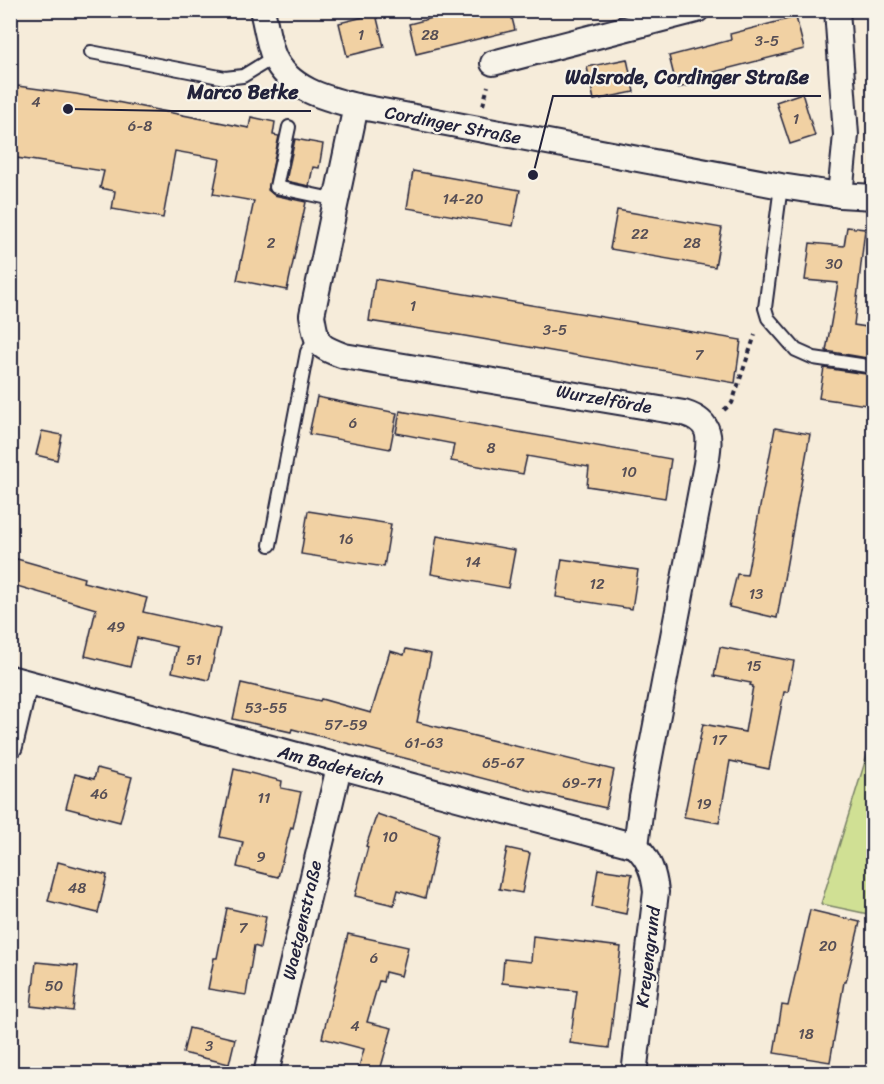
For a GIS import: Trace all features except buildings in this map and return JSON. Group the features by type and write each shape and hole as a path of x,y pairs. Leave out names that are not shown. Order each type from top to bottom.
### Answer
{"street":[{"name":"Cordinger Straße","path":"262,10 274,57 291,81 319,96 356,106 782,186 840,195 873,197"},
{"path":"493,63 697,10"},
{"path":"837,10 846,135 840,195"},
{"path":"316,336 312,315 356,106"},
{"name":"Wurzelförde","path":"316,336 324,349 344,356 684,413 696,417 706,427"},
{"path":"636,846 642,798 706,465 710,440 706,427"},
{"name":"Am Badeteich","path":"10,746 18,680 636,846"},
{"name":"Waetgenstraße","path":"266,1074 339,767"},
{"name":"Kreyengrund","path":"634,1074 656,892 654,875 646,856 636,846"}],"lane":[{"path":"91,52 225,78 243,76 274,57"},
{"path":"288,127 276,187 337,200"},
{"path":"782,186 765,309 768,318 796,350 814,358 873,367"},
{"path":"270,545 307,352 316,336"}],"path":[{"path":"478,129 493,63"},
{"path":"706,427 732,403 765,309"}],"green space":[{"path":"873,736 873,915 821,904"}],"place":[{"name":"Marco Betke","path":"68,109"},
{"name":"Walsrode, Cordinger Straße","path":"533,175"}]}
